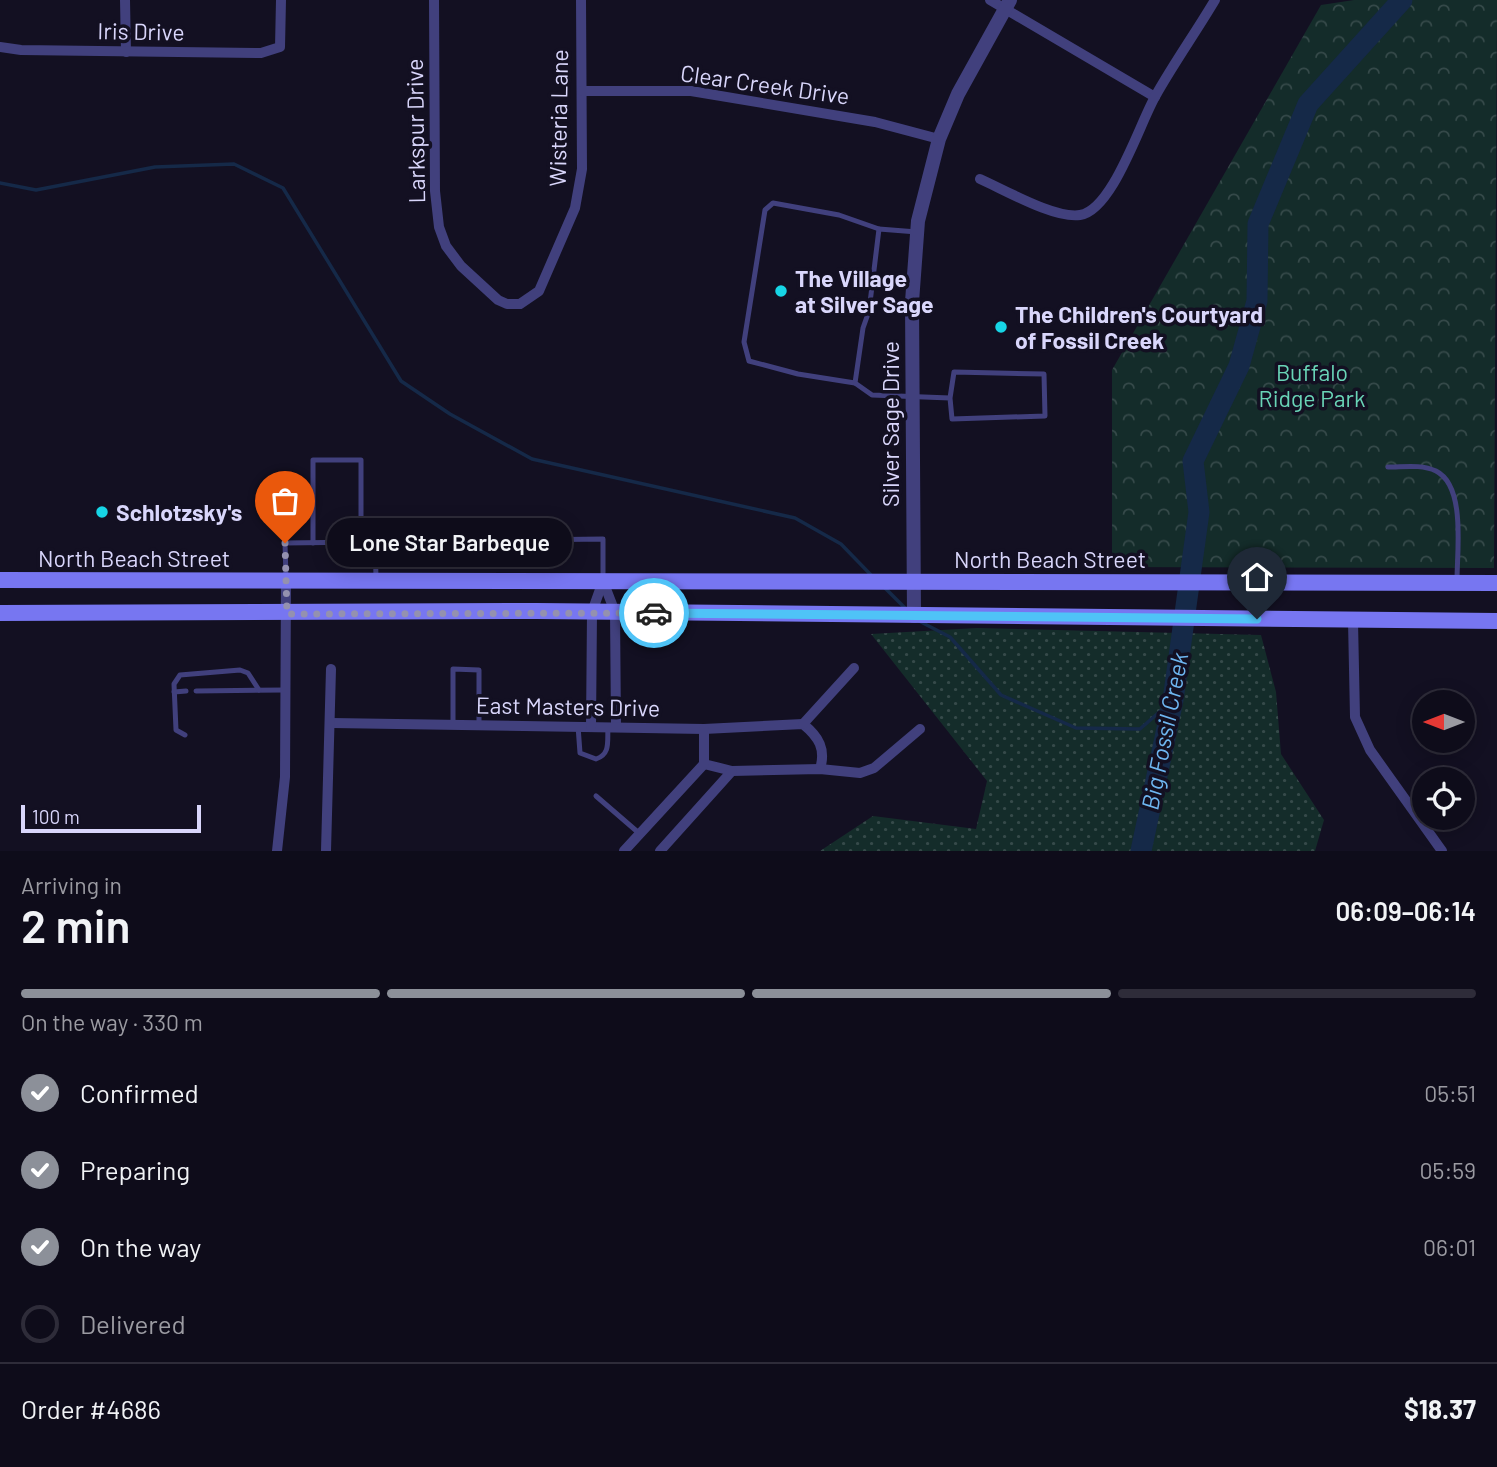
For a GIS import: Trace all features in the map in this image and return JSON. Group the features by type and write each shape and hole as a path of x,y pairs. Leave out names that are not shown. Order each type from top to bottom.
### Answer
{"main road":[{"name":"North Beach Street","path":"0,580 1497,583"},
{"path":"0,613 615,612 1497,621"}],"street":[{"path":"125,0 125,52"},
{"name":"Iris Drive","path":"0,47 261,54 280,47 281,0"},
{"name":"Larkspur Drive","path":"434,0 435,191 439,227 446,246 469,275 498,300 520,304"},
{"name":"Wisteria Lane","path":"520,304 534,297 543,284 575,208 581,185 581,0"},
{"path":"990,0 1008,4 1155,97"},
{"path":"980,179 1058,212 1072,215 1088,213 1101,201 1122,168 1155,97 1215,0"},
{"name":"Silver Sage Drive","path":"914,616 912,302 917,232 939,139 975,59 1008,4"},
{"name":"Clear Creek Drive","path":"582,91 691,91 875,122 939,139"},
{"path":"277,851 285,788 286,580"},
{"path":"591,727 592,612 603,581"},
{"path":"603,581 615,612 612,727"},
{"path":"1353,621 1355,717 1370,750 1442,851"},
{"path":"820,769 824,755 816,735 803,724 854,668"},
{"path":"326,851 332,723 331,669"},
{"name":"East Masters Drive","path":"332,723 704,729 803,724"},
{"path":"624,851 704,764 704,729"},
{"path":"704,764 732,771 820,769 860,773 874,768 920,729"},
{"path":"660,851 732,771"}],"lane":[{"path":"917,232 879,229 839,215 774,203 765,210 744,342 749,361 799,374 855,383 872,395 950,398"},
{"path":"855,383 863,328 869,311 879,229"},
{"path":"954,372 1044,373 1045,416 952,418 950,398 954,372"},
{"path":"313,542 313,460 360,460 360,542"},
{"path":"1388,467 1421,467 1439,472 1454,490 1457,583"},
{"path":"286,580 285,543 603,538 603,581"},
{"path":"375,542 376,581"},
{"path":"453,725 453,669 479,670 479,725"},
{"path":"185,735 176,730 174,684 180,675 240,670 248,673 259,690"},
{"path":"196,691 285,690"},
{"path":"174,692 186,691"},
{"path":"578,726 580,753 596,760 603,757 608,749 612,727"},
{"path":"596,796 640,834"}],"green space":[{"name":"Buffalo Ridge Park","path":"1354,0 1497,0 1494,568 1112,567 1112,370 1321,5"},
{"path":"977,628 1261,635 1276,692 1281,754 1324,820 1315,851 820,851 873,816 976,829 987,781 871,634"}],"waterway":[{"name":"Big Fossil Creek","path":"1141,851 1173,700 1199,512 1193,461 1239,366 1257,301 1258,224 1308,104 1402,0"},
{"path":"0,183 36,190 155,167 234,164 283,188 401,381 450,414 532,459 795,518 841,544 872,576"},
{"path":"885,588 907,610"},
{"path":"921,622 950,637 1001,695 1076,728 1140,729 1173,700"}],"way so far":[{"path":"285,543 287,614 537,611 654,613"}],"place":[{"name":"The Village at Silver Sage","path":"781,291"},
{"name":"The Children's Courtyard of Fossil Creek","path":"1001,327"},
{"name":"Schlotzsky's","path":"102,512"},
{"name":"Lone Star Barbeque","path":"285,543"}],"route":[{"path":"654,613 1257,619"}]}
